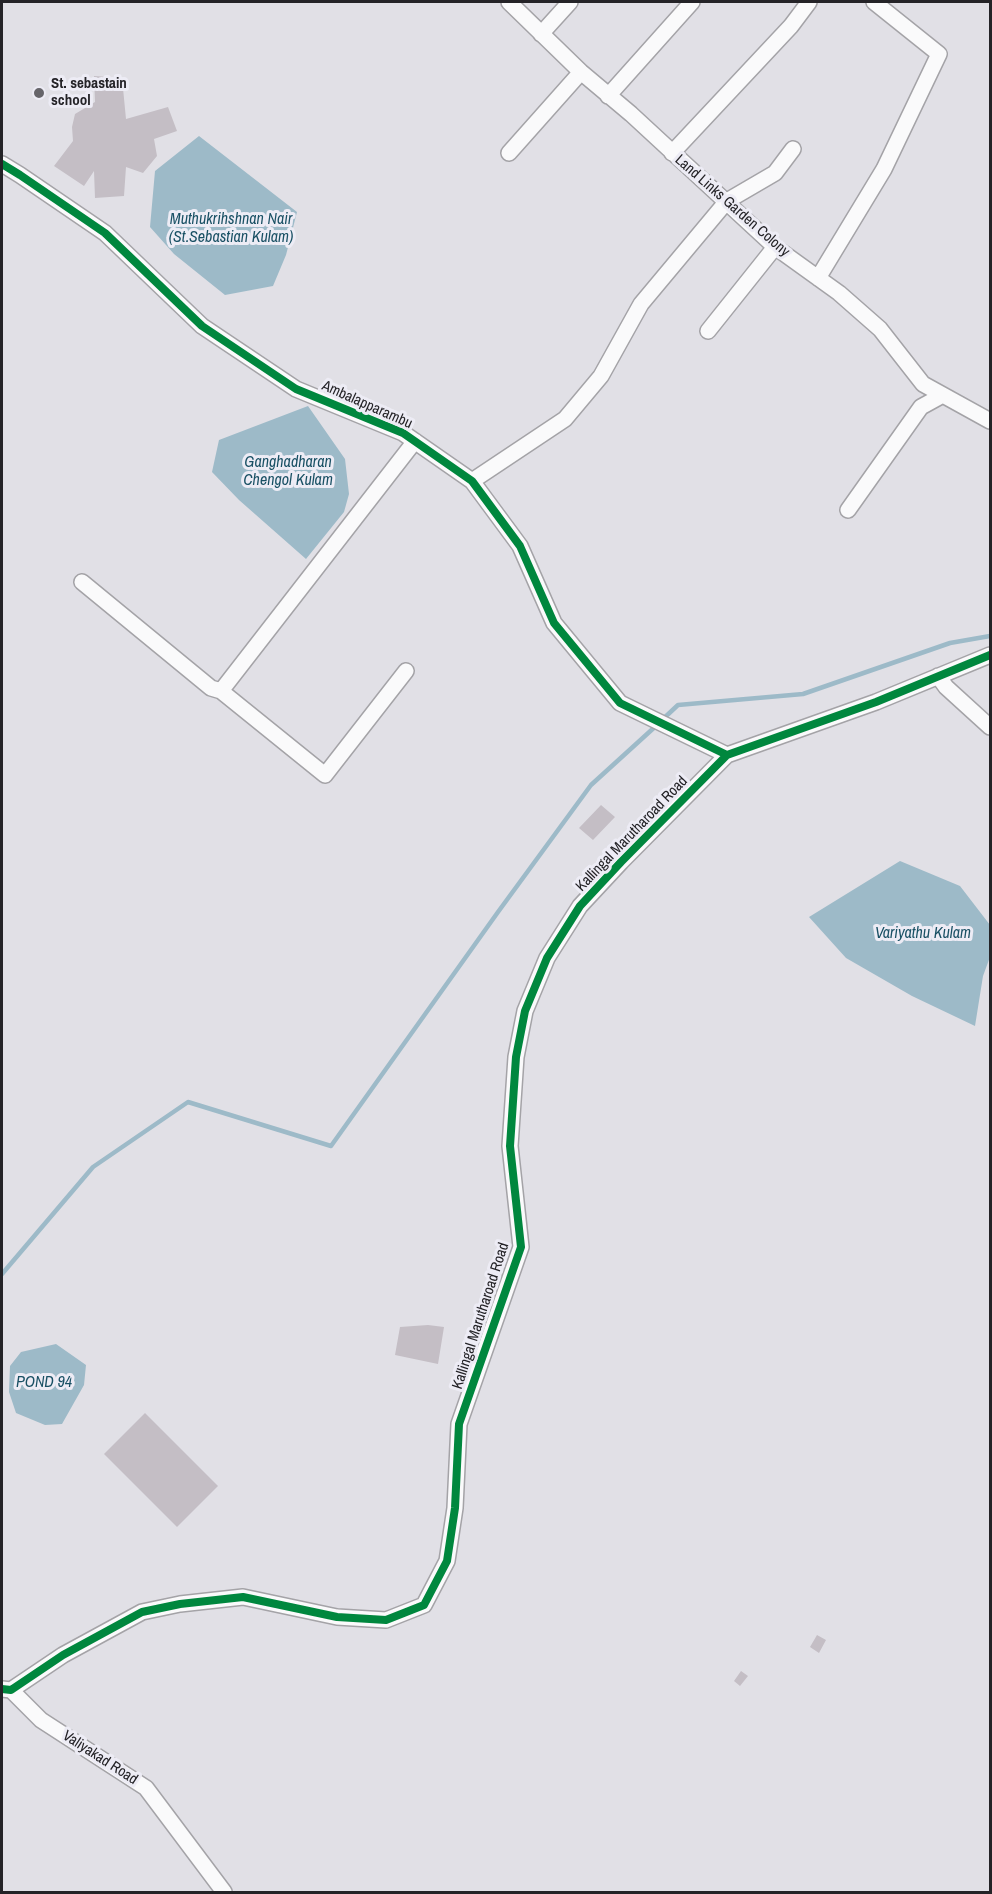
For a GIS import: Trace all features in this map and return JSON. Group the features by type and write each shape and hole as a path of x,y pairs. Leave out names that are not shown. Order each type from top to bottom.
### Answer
{"street":[{"name":"Land Links Garden Colony","path":"509,2 581,72 631,114 775,247 839,293 880,329 923,384 941,396 990,421"},
{"path":"541,34 570,2"},
{"path":"608,96 692,2"},
{"path":"672,153 791,26 809,2"},
{"path":"818,278 884,169 939,54 874,2"},
{"path":"509,153 581,72"},
{"path":"472,481 565,419 601,376 640,304 727,201 775,173 793,149"},
{"name":"Ambalapparambu","path":"2,164 105,233 211,333 296,389 403,433 472,481 520,546 554,623 620,703 727,754"},
{"path":"708,331 775,247"},
{"path":"848,510 921,407 941,396"},
{"path":"221,691 415,441"},
{"path":"82,582 211,688 221,691 324,776 406,671"},
{"name":"Kallingal Marutharoad Road","path":"6,1689 142,1612 180,1604 243,1597 337,1617 386,1620 424,1605 447,1561 455,1508 459,1424 521,1247 510,1146 516,1057 525,1011 547,958 580,906 727,754 876,702 990,655"},
{"path":"938,676 945,687 990,727"},
{"name":"Valiyakad Road","path":"6,1689 41,1720 146,1788 224,1893"}],"water":[{"name":"Muthukrihshnan Nair (St.Sebastian Kulam)","path":"199,136 297,212 286,255 273,286 225,295 174,254 150,227 155,171"},
{"name":"Ganghadharan Chengol Kulam","path":"308,406 345,459 349,494 344,512 306,559 239,500 212,472 219,440"},
{"name":"Variyathu Kulam","path":"900,861 960,886 990,925 990,957 983,976 975,1026 912,996 846,958 809,917"},
{"name":"POND 94","path":"56,1344 86,1365 84,1385 62,1424 45,1425 16,1413 9,1392 10,1366 21,1352"}],"building":[{"path":"94,76 122,78 126,119 168,107 177,131 154,139 157,156 143,173 126,167 124,196 95,198 94,171 84,186 54,166 73,141 72,127 75,114 95,102"},
{"path":"601,805 615,817 593,840 579,828"},
{"path":"428,1325 444,1327 438,1364 395,1355 400,1327"},
{"path":"145,1413 218,1486 177,1527 104,1454"},
{"path":"817,1635 826,1640 819,1653 810,1647"},
{"path":"741,1671 748,1676 740,1686 734,1681"}],"waterway":[{"path":"663,719 678,705 803,694 950,643 990,636"},
{"path":"2,1274 93,1167 188,1102 331,1146 591,785 657,725"}],"cycle path":[{"path":"2,164 105,233 202,326 296,389 403,433 472,481 520,546 554,623 620,703 727,755"},
{"path":"2,1689 11,1690 63,1655 142,1612 180,1604 243,1597 337,1617 386,1620 424,1605 447,1561 455,1508 459,1424 521,1247 510,1146 516,1057 525,1011 547,958 580,906 727,755 876,702 990,655"}],"place":[{"name":"St. sebastain school","path":"39,93"}]}
